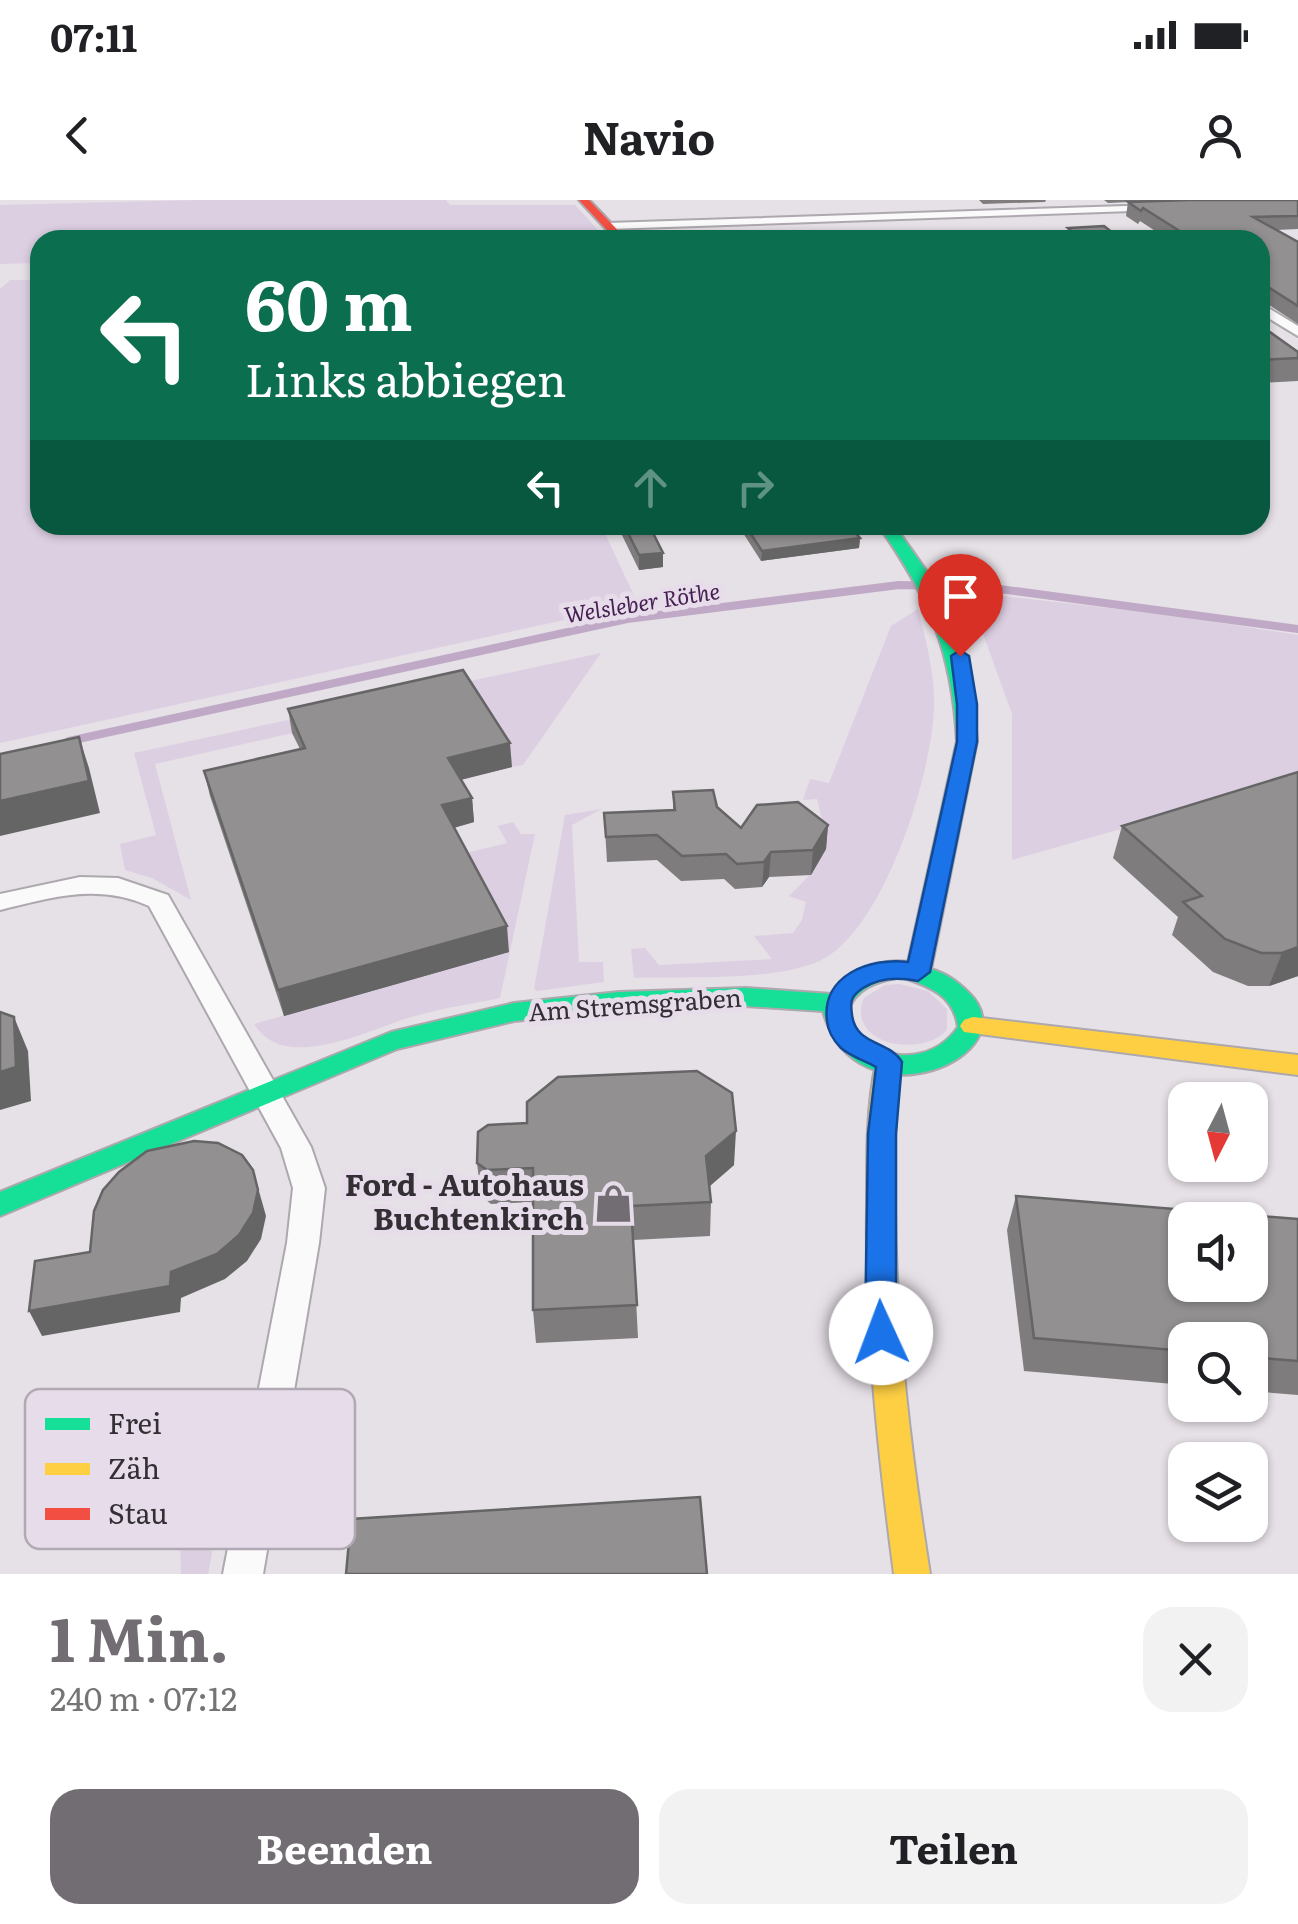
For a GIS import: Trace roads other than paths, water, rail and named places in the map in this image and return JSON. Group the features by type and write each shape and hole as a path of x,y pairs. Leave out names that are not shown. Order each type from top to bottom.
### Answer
{"main road":[{"path":"584,200 612,230"},
{"path":"893,535 934,591 960,656 967,704 967,742 918,972"},
{"path":"902,969 918,972 953,988 965,1000 973,1026 967,1044 954,1056 934,1064 910,1066 889,1062 852,1043 841,1030 837,1003 843,990 868,974 902,969"},
{"name":"Am Stremsgraben","path":"0,1204 391,1042 514,1012 687,998 837,1003"},
{"path":"973,1026 1298,1065"},
{"path":"889,1062 882,1134 880,1317 887,1406 912,1574"}],"street":[{"path":"637,230 740,216 1166,207"},
{"path":"1270,314 1298,332"},
{"path":"0,902 100,882 134,888 159,902 267,1092 296,1147 309,1188 303,1244 276,1389"},
{"path":"242,1574 247,1549"}],"waterway":[{"name":"Welsleber Röthe","path":"69,741 627,619 899,585 985,587 1298,629"}],"place":[{"name":"Ford - Autohaus Buchtenkirch","path":"614,1203"}]}
